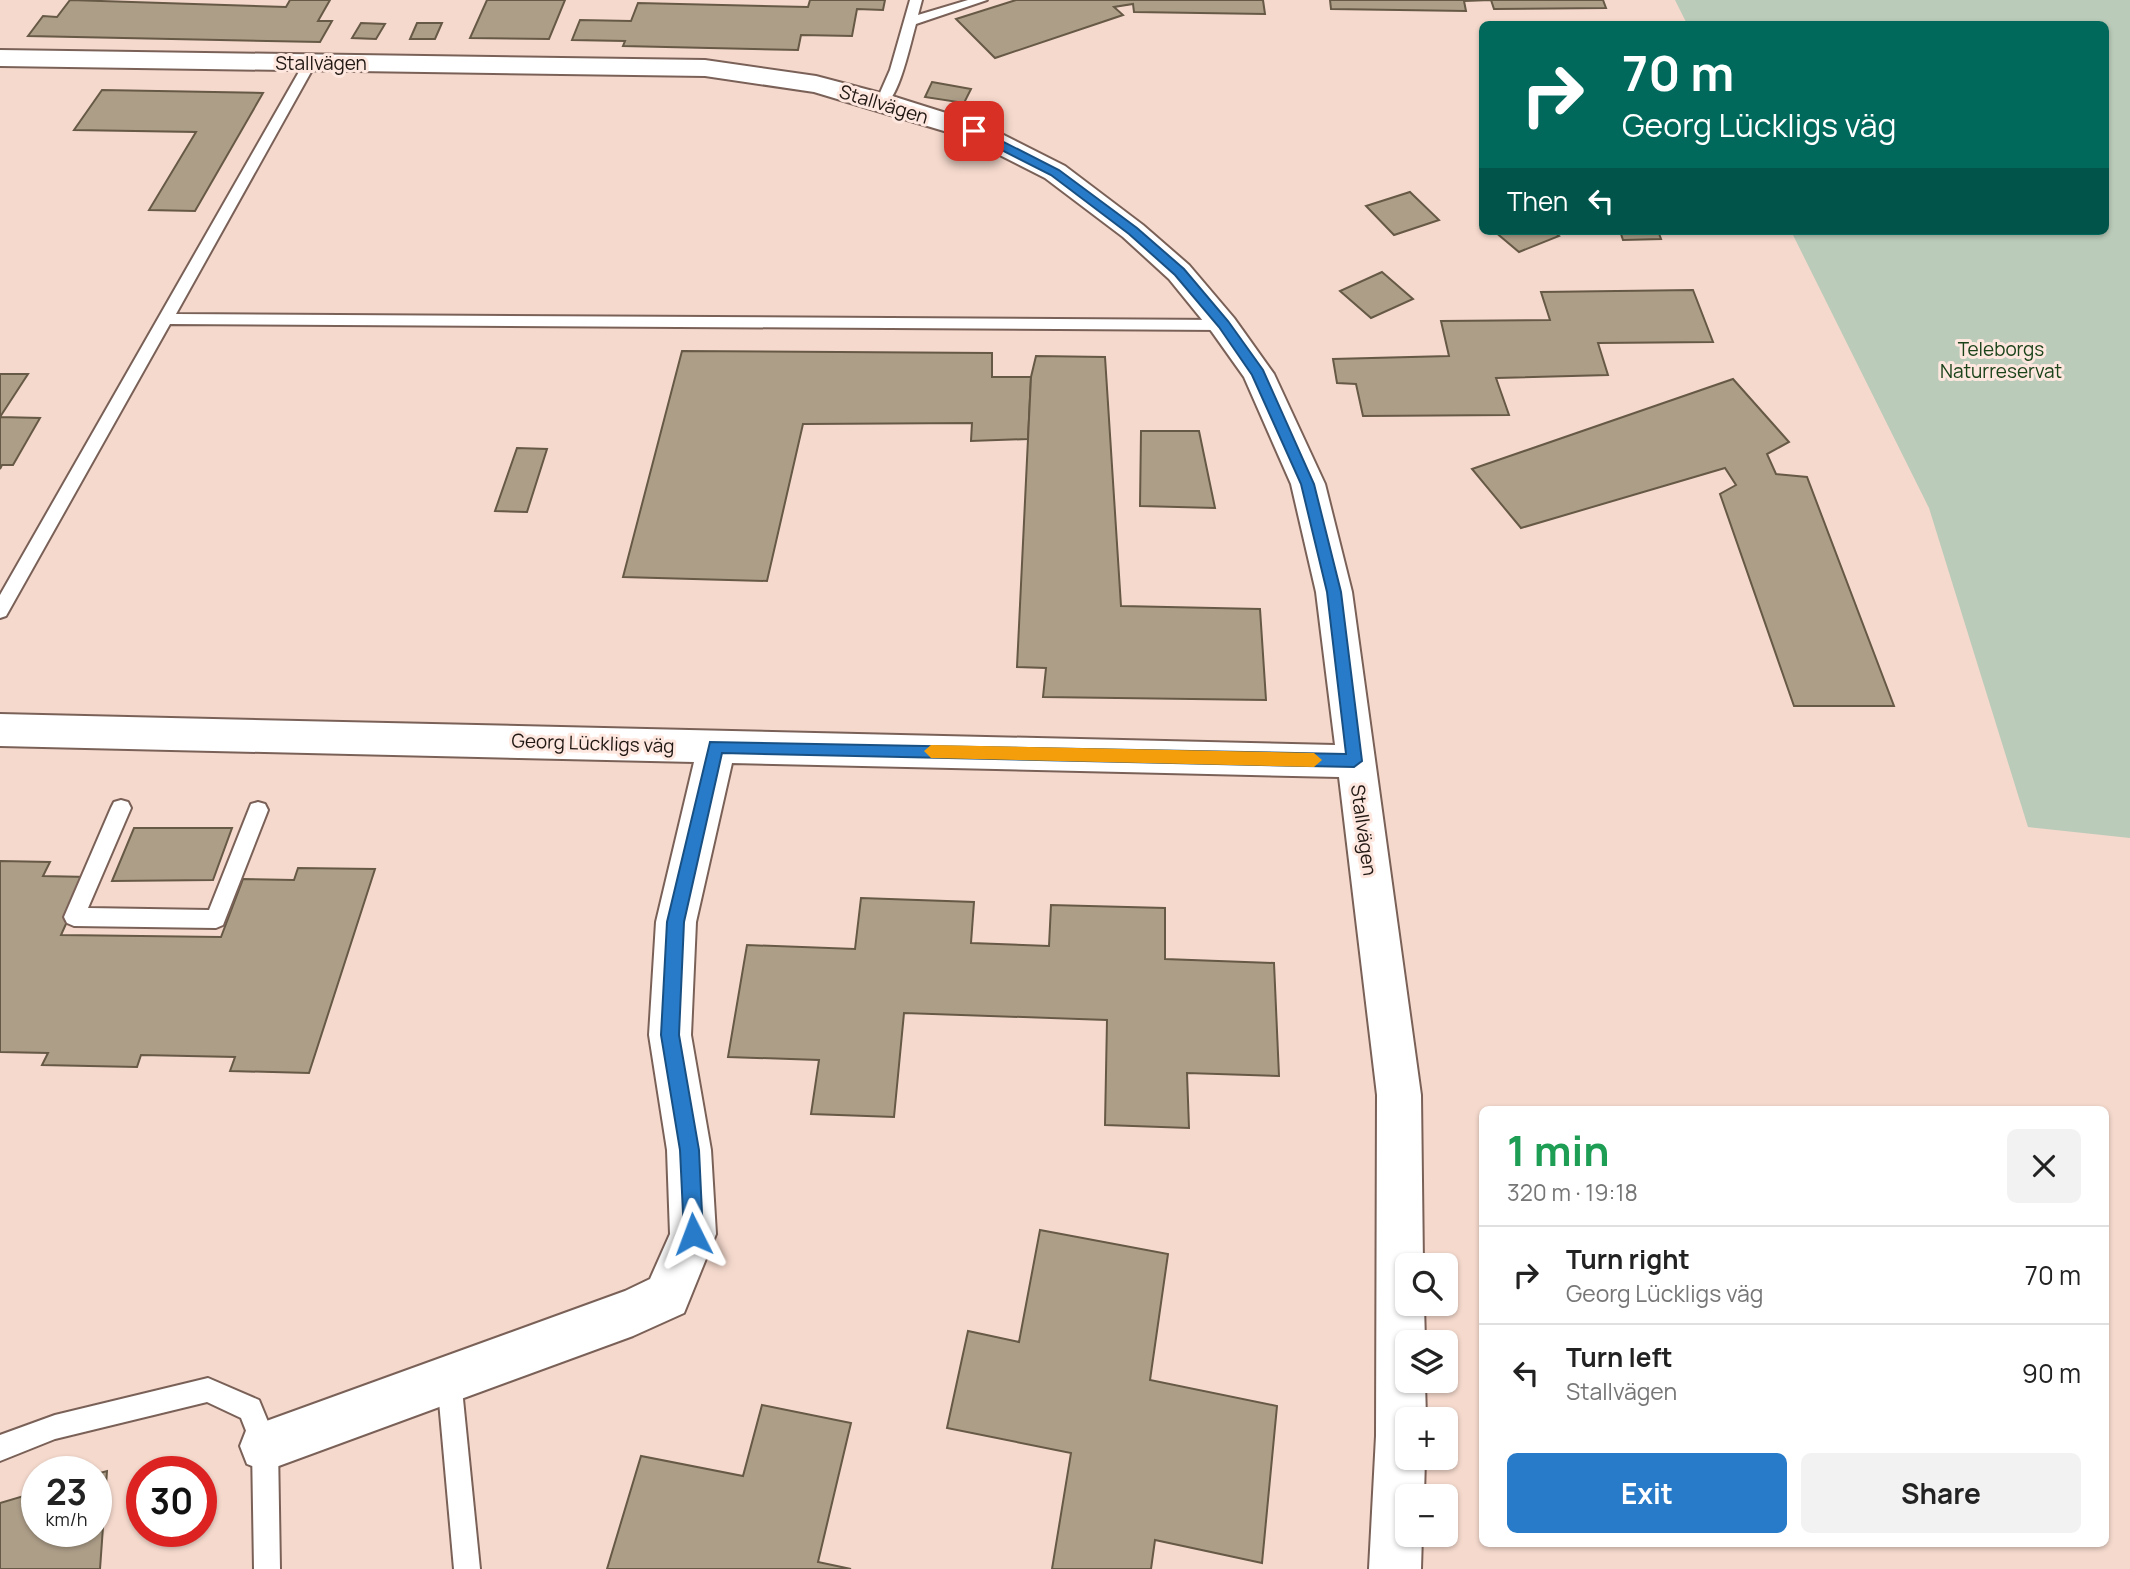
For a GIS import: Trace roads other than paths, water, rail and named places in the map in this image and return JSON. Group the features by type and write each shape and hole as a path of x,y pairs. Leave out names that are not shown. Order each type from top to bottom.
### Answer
{"street":[{"name":"Stallvägen","path":"0,58 705,68 816,84 974,131 1055,172 1133,231 1170,264 1223,324 1258,374 1308,484 1334,592 1399,1095 1401,1436 1395,1569"},
{"name":"Georg Lückligs väg","path":"0,730 1354,761"},
{"path":"265,1446 633,1312 667,1296 693,1234 689,1150 670,1035 675,935 716,747"}],"lane":[{"path":"883,103 898,70 916,0"},
{"path":"911,21 981,0"},
{"path":"0,611 310,64"},
{"path":"165,318 1223,324"},
{"path":"121,808 74,917 216,919 258,810"},
{"path":"449,1379 467,1569"},
{"path":"0,1448 55,1427 208,1390 250,1409 265,1446 267,1569"}],"park label":[{"name":"Teleborgs Naturreservat","path":"2001,360"}]}
